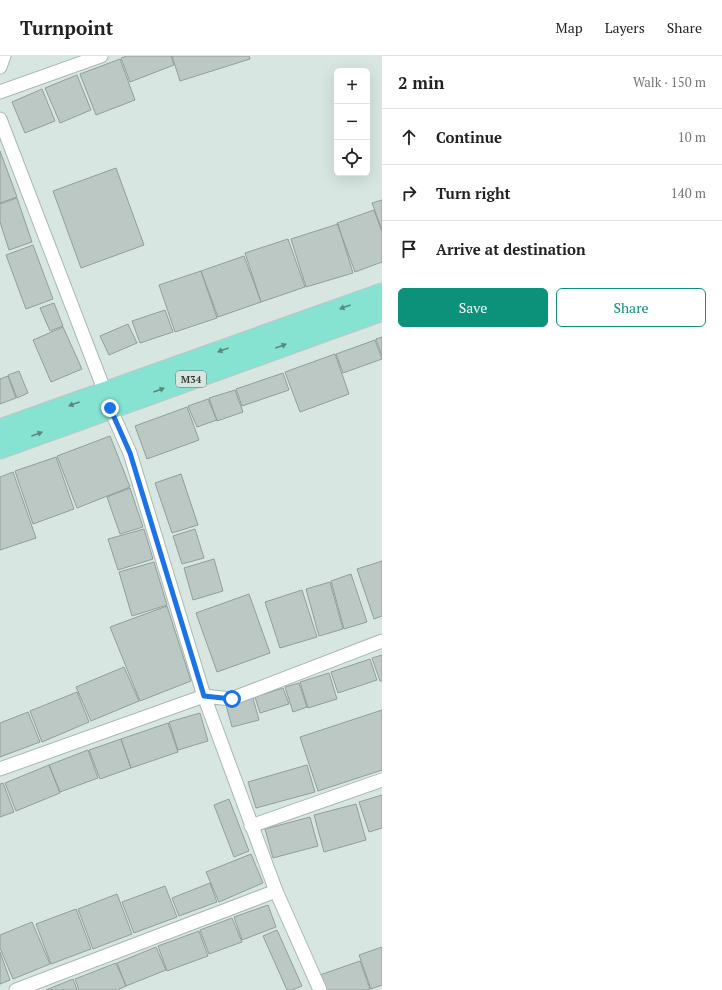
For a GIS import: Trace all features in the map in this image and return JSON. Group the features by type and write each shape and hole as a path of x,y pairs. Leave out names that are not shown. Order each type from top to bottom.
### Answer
{"main road":[{"name":"M34","path":"0,448 108,400 382,294"},
{"name":"M34","path":"0,430 108,400 382,310"}],"street":[{"path":"0,67 4,56"},
{"path":"0,92 101,56"},
{"path":"0,119 108,400 130,453 204,696 251,826 276,891 320,990"},
{"path":"0,769 204,696 232,699 382,641"},
{"path":"251,826 382,780"},
{"path":"16,990 276,891"}],"building":[{"path":"127,56 171,56 174,65 130,82 121,58"},
{"path":"172,56 249,56 250,59 180,81"},
{"path":"120,59 135,100 96,115 80,74"},
{"path":"77,75 91,110 60,123 45,88"},
{"path":"42,89 55,121 25,133 12,102"},
{"path":"0,151 17,197 0,203"},
{"path":"116,168 144,245 81,268 53,191"},
{"path":"17,198 32,242 9,250 0,222 0,204"},
{"path":"382,200 382,230 372,203"},
{"path":"374,210 382,232 382,262 355,272 337,223"},
{"path":"338,224 353,273 306,287 291,239"},
{"path":"288,239 305,287 261,302 245,253"},
{"path":"33,245 53,299 26,309 6,255"},
{"path":"244,256 261,302 218,317 201,271"},
{"path":"201,271 217,318 175,332 159,285"},
{"path":"54,303 63,326 50,331 40,308"},
{"path":"165,310 173,332 140,343 132,321"},
{"path":"128,324 137,343 109,355 100,336"},
{"path":"63,327 82,369 51,382 33,340"},
{"path":"382,337 382,356 376,339"},
{"path":"375,340 382,359 343,373 336,354"},
{"path":"335,354 349,394 300,412 285,372"},
{"path":"19,371 28,393 17,398 8,375"},
{"path":"283,373 289,390 242,406 236,389"},
{"path":"8,376 16,398 0,404 0,379"},
{"path":"235,390 243,412 217,421 209,398"},
{"path":"208,399 217,420 197,427 188,406"},
{"path":"187,407 199,440 147,459 135,426"},
{"path":"110,436 130,487 77,508 57,456"},
{"path":"56,457 74,509 33,524 15,471"},
{"path":"13,472 36,538 0,550 0,477"},
{"path":"181,474 198,525 172,533 155,483"},
{"path":"130,488 143,527 120,534 107,497"},
{"path":"144,529 153,559 118,570 108,539"},
{"path":"195,529 204,558 182,564 173,536"},
{"path":"214,559 223,591 193,600 184,568"},
{"path":"382,561 382,616 374,619 357,569"},
{"path":"154,562 167,605 132,616 119,572"},
{"path":"351,574 367,622 344,629 331,581"},
{"path":"330,582 343,629 319,636 306,589"},
{"path":"302,590 317,637 280,648 265,602"},
{"path":"249,594 270,653 217,672 196,613"},
{"path":"167,606 191,681 140,701 110,627"},
{"path":"382,655 382,681 380,681 372,658"},
{"path":"370,659 377,680 338,693 331,672"},
{"path":"124,667 139,701 91,721 76,687"},
{"path":"329,673 337,699 308,708 300,682"},
{"path":"299,683 307,707 293,712 285,687"},
{"path":"283,688 289,704 260,713 255,697"},
{"path":"77,692 89,722 42,742 30,711"},
{"path":"253,698 259,720 232,727 226,705"},
{"path":"382,710 382,770 318,791 300,737"},
{"path":"28,712 40,742 0,757 0,723"},
{"path":"200,713 208,741 178,750 169,722"},
{"path":"168,723 178,752 131,768 121,739"},
{"path":"121,739 131,768 100,779 89,750"},
{"path":"88,750 98,778 60,792 49,765"},
{"path":"49,765 60,793 16,811 5,783"},
{"path":"307,765 315,792 256,808 248,782"},
{"path":"3,783 14,812 0,817 0,784"},
{"path":"382,795 382,828 369,832 359,802"},
{"path":"229,799 249,851 234,857 214,805"},
{"path":"356,804 366,840 324,852 314,815"},
{"path":"310,817 318,846 273,858 265,829"},
{"path":"251,854 263,883 219,902 206,872"},
{"path":"210,883 217,902 179,916 172,898"},
{"path":"165,886 177,917 134,933 122,902"},
{"path":"117,894 132,934 93,949 78,909"},
{"path":"268,905 276,927 242,940 234,917"},
{"path":"76,909 91,949 51,964 36,924"},
{"path":"232,918 242,942 209,954 200,930"},
{"path":"32,922 50,964 13,979 0,948 0,935"},
{"path":"277,930 302,986 292,990 287,990 263,936"},
{"path":"199,931 208,956 167,971 158,946"},
{"path":"156,947 166,970 126,986 117,963"},
{"path":"382,947 382,985 371,989 359,955"},
{"path":"0,952 10,980 0,984"},
{"path":"360,961 370,989 325,990 320,975"},
{"path":"116,963 126,986 117,990 79,990 75,979"},
{"path":"73,979 77,990 46,990"}],"route":[{"path":"110,408 130,453 204,696 232,699"}]}
